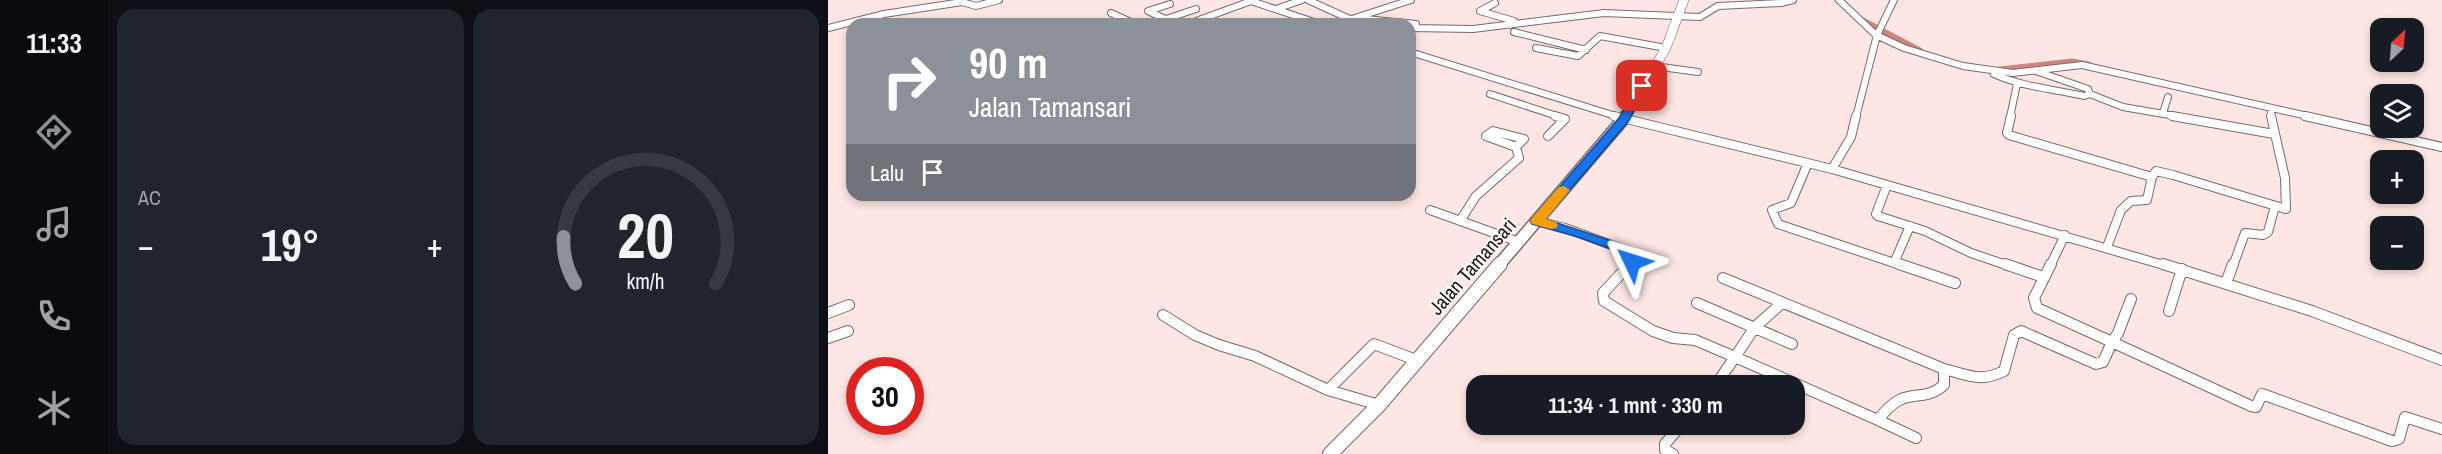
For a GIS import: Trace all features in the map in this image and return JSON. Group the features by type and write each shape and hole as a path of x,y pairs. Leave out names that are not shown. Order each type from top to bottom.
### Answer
{"main road":[{"name":"Jalan Tamansari","path":"1329,454 1379,405 1624,119 1666,48 1684,0"}],"street":[{"path":"869,18 962,2 976,6 999,0"},
{"path":"1276,9 1302,0"},
{"path":"1308,0 1352,18 1411,0"},
{"path":"1416,28 1456,30 1597,11 1700,17 1718,6 1793,0"},
{"path":"1839,0 1879,32 1909,49 1994,73 2082,65 2442,147"},
{"path":"1832,169 1851,137 1879,32 1894,0"},
{"path":"1204,18 1250,1 1301,18"},
{"path":"1495,3 1480,11 1513,23"},
{"path":"1164,18 1148,11 1170,4"},
{"path":"1169,18 1196,9"},
{"path":"1111,13 1122,18"},
{"path":"1416,24 1454,26 1513,23"},
{"path":"828,28 846,24"},
{"path":"1514,32 1586,50"},
{"path":"1536,48 1573,56 1582,54 1600,36 1666,48"},
{"path":"1416,54 1624,119 1832,169 2182,269 2312,311 2442,360"},
{"path":"1654,66 1698,72"},
{"path":"2036,70 2088,89 2090,94"},
{"path":"1994,73 2001,79 2017,84 2044,87 2084,96 2090,94 2123,107 2274,134"},
{"path":"2017,84 2015,103 2009,119 2007,133 2009,135 2152,177"},
{"path":"1490,94 1565,119 1548,136"},
{"path":"1530,106 1547,95"},
{"path":"2163,113 2168,97"},
{"path":"2107,247 2121,210 2131,201 2147,200 2152,177 2156,171 2286,209 2289,204 2284,171 2270,108"},
{"path":"1460,221 1476,196 1519,158 1516,147"},
{"path":"1808,163 1802,174 1799,189 1791,203 1772,210 1778,224 1955,283"},
{"path":"1887,184 1876,214 1910,226 1971,253 2043,277"},
{"path":"2226,283 2244,235 2247,232 2263,235 2268,232 2275,206"},
{"path":"1430,210 1519,242"},
{"path":"1537,221 1583,234 1628,251 1632,262 1603,293 1602,297 1627,317 1653,331 1673,338 1695,340 1796,382 1845,407 1916,438"},
{"path":"1894,264 1910,226"},
{"path":"2064,235 2034,298 2037,308 2251,406 2256,407 2262,394 2396,441 2405,417 2442,429"},
{"path":"2169,311 2182,269"},
{"path":"1723,278 1944,369 1978,378 1990,378 2004,371 2014,335 2021,331 2096,364 2103,362 2132,298"},
{"path":"1697,303 1792,344"},
{"path":"1723,375 1753,327 1761,318 1782,303"},
{"path":"828,313 849,305"},
{"path":"1163,315 1201,338 1255,357 1328,390 1379,405"},
{"path":"828,338 848,331"},
{"path":"1328,390 1374,344 1416,360"},
{"path":"1878,420 1886,406 1897,397 1916,392 1930,394 1939,391 1944,385 1944,369"},
{"path":"1673,435 1665,444 1665,450 1673,454"}],"waterway":[{"path":"1861,20 1920,51"},
{"path":"2000,70 2072,62 2088,65"}],"slow traffic":[{"path":"1551,225 1537,221 1564,190"}],"route":[{"path":"1632,262 1628,251 1565,228 1537,221 1624,119 1642,86"}]}
